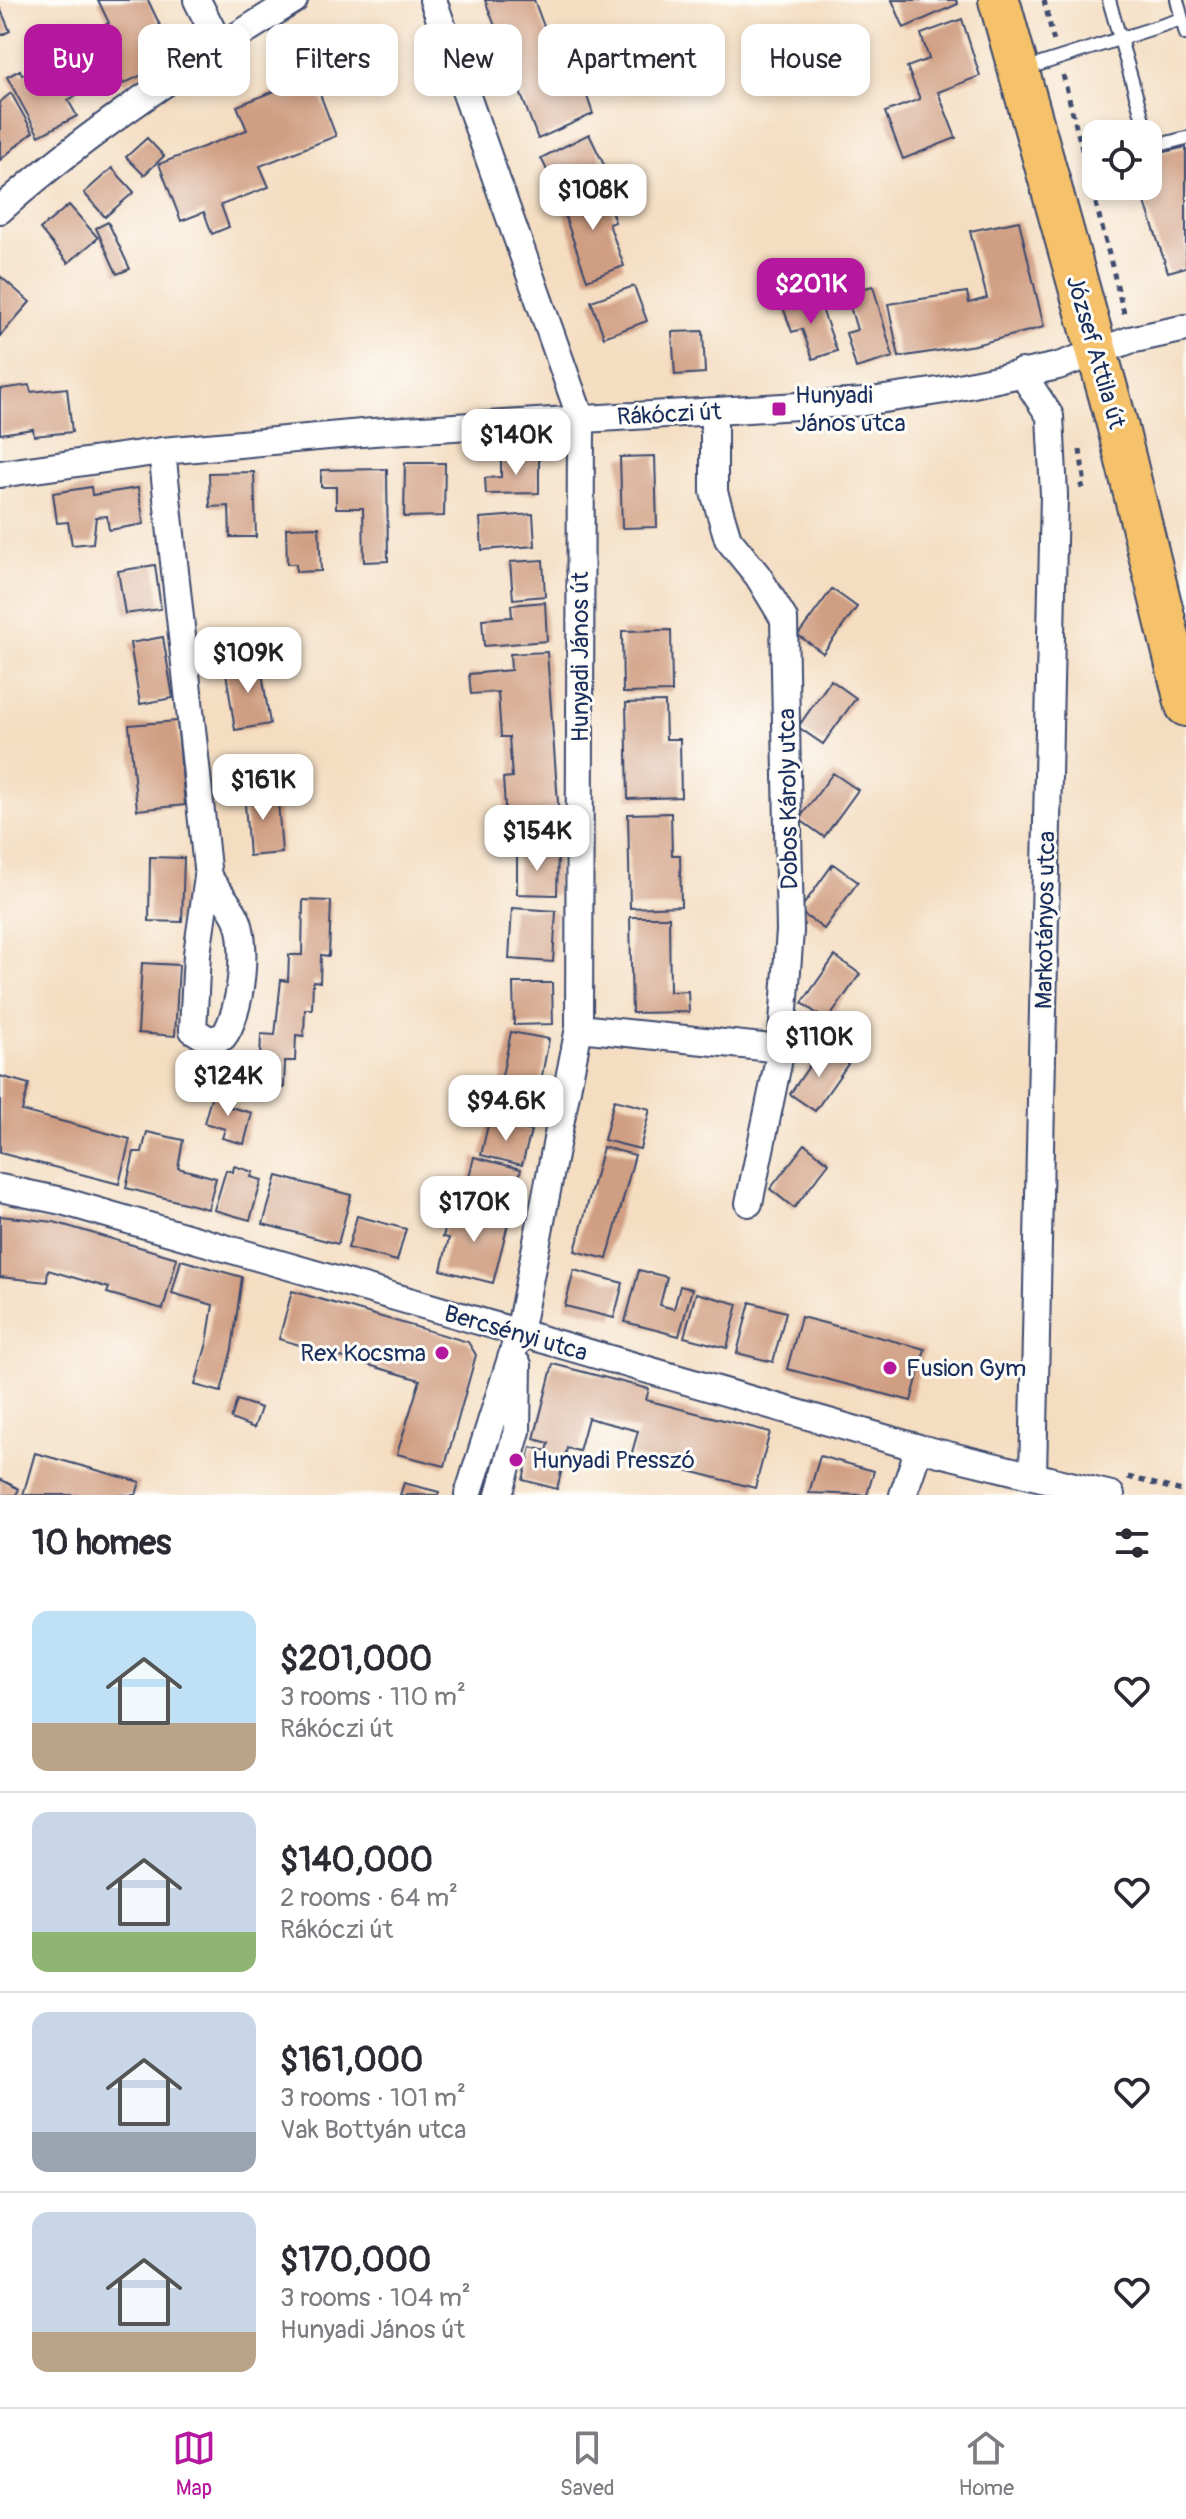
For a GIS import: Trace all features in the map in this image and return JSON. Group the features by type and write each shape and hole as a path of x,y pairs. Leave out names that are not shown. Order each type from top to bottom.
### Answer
{"main road":[{"name":"József Attila út","path":"999,0 1018,71 1113,347 1117,424 1186,706"}],"street":[{"path":"197,0 209,24"},
{"path":"250,27 294,0"},
{"name":"Hunyadi János út","path":"433,0 581,419 579,1028 519,1333 468,1495"},
{"path":"0,210 37,177 150,96"},
{"name":"Rákóczi út","path":"0,474 162,451 373,432 864,402 945,390 1058,366 1113,347 1186,328"},
{"name":"Markotányos utca","path":"1021,372 1050,416 1054,495 1033,1476"},
{"name":"Dobos Károly utca","path":"714,412 714,492 728,539 758,576 784,619 790,931 781,1049 749,1203"},
{"path":"162,451 208,877 197,954 193,1030 209,1040 223,1037 234,1024 240,985 238,919 208,877"},
{"path":"579,1028 781,1049"},
{"name":"Bercsényi utca","path":"0,1188 62,1201 919,1448 1111,1495"},
{"name":"Hunyadi János út","path":"499,1495 517,1431 519,1333"},
{"path":"903,1495 919,1448"}],"lane":[{"path":"1109,0 1144,120"},
{"path":"1177,0 1186,34"},
{"path":"1018,71 1182,19"},
{"path":"1162,144 1186,138"}],"path":[{"path":"1044,0 1059,59 1113,347"},
{"path":"1054,495 1085,485 1079,446"}],"building":[{"path":"98,0 148,0 159,24 138,24 138,77 123,84 122,24 109,23"},
{"path":"485,0 534,0 543,24 538,24 538,96 587,96 593,114 538,139 522,96 522,24 494,24"},
{"path":"892,0 956,0 958,4 904,28"},
{"path":"0,8 10,31 0,36"},
{"path":"962,19 980,76 938,92 956,138 903,159 885,112 920,99 907,67 929,59 921,34"},
{"path":"20,70 24,96 75,96 68,100 77,116 39,136 7,77"},
{"path":"11,93 33,132 0,160 0,102"},
{"path":"266,95 321,96 336,136 260,166 269,187 221,205 229,227 212,234 204,212 181,221 159,164 247,130 237,106"},
{"path":"589,134 605,167 557,191 541,158"},
{"path":"147,138 164,156 144,175 126,157"},
{"path":"1186,147 1186,267 1168,272 1144,200 1162,200 1162,153"},
{"path":"112,168 134,192 105,217 84,193"},
{"path":"603,187 615,222 609,224 624,266 587,280 560,202"},
{"path":"69,205 98,238 68,263 40,229"},
{"path":"1019,221 1044,327 975,345 899,357 888,304 967,292 969,303 987,298 970,231"},
{"path":"108,222 130,269 117,274 96,228"},
{"path":"0,276 30,302 0,336"},
{"path":"634,286 647,321 604,337 591,301"},
{"path":"873,286 893,357 856,368 846,333 857,330 846,293"},
{"path":"817,295 837,351 813,359 802,329 792,332 783,307"},
{"path":"703,331 705,373 675,375 672,332"},
{"path":"29,385 31,392 67,388 72,432 34,436 33,429 0,434 0,389"},
{"path":"655,456 657,527 622,528 620,457"},
{"path":"539,458 539,493 486,494 485,478 501,477 501,459"},
{"path":"405,463 445,463 444,516 404,517"},
{"path":"387,469 388,561 364,562 363,508 336,508 336,487 321,487 321,470"},
{"path":"254,472 256,537 230,537 229,506 210,507 209,473"},
{"path":"91,487 92,495 138,488 144,524 109,530 107,516 96,517 93,543 72,545 68,522 57,523 53,493"},
{"path":"533,514 535,546 482,550 480,518"},
{"path":"319,527 321,571 296,572 296,564 287,564 286,528"},
{"path":"543,560 545,596 513,599 510,562"},
{"path":"155,565 161,609 125,614 118,571"},
{"path":"832,589 857,607 823,653 798,635"},
{"path":"545,602 547,641 484,646 482,619 512,617 511,605"},
{"path":"671,630 672,692 623,693 622,631"},
{"path":"163,637 173,698 140,704 130,643"},
{"path":"547,652 559,817 506,821 503,778 512,777 509,737 501,737 498,692 471,694 469,674 511,670 510,654"},
{"path":"260,660 270,724 235,730 225,666"},
{"path":"831,680 856,698 823,744 798,727"},
{"path":"665,702 666,739 680,739 681,797 628,799 626,703"},
{"path":"177,721 185,805 137,810 129,725"},
{"path":"833,773 858,790 824,837 799,819"},
{"path":"277,788 282,853 249,856 244,791"},
{"path":"671,813 672,855 680,855 681,906 630,908 628,814"},
{"path":"517,852 558,852 557,895 517,894"},
{"path":"150,857 184,858 182,922 149,921"},
{"path":"833,864 858,882 824,929 799,911"},
{"path":"303,900 331,901 329,956 321,955 320,982 313,981 312,1009 305,1009 304,1036 296,1035 295,1061 285,1061 284,1088 246,1087 247,1060 260,1060 261,1034 275,1035 281,980 288,981 289,955 302,955"},
{"path":"512,908 556,911 553,962 509,959"},
{"path":"630,917 669,917 670,992 688,991 689,1012 632,1013"},
{"path":"835,956 860,974 827,1021 802,1003"},
{"path":"142,963 179,965 175,1036 138,1033"},
{"path":"513,983 552,983 553,1024 514,1025"},
{"path":"511,1032 549,1039 533,1123 494,1115"},
{"path":"823,1046 848,1064 815,1111 790,1094"},
{"path":"0,1076 29,1084 22,1111 130,1139 119,1184 0,1153"},
{"path":"213,1091 233,1097 230,1107 252,1113 244,1144 222,1138 225,1129 204,1123"},
{"path":"614,1100 650,1109 640,1149 604,1140"},
{"path":"489,1121 531,1131 522,1165 481,1155"},
{"path":"147,1132 183,1140 178,1168 216,1178 208,1209 126,1188 134,1152 142,1152"},
{"path":"805,1144 829,1163 794,1208 770,1189"},
{"path":"603,1147 635,1155 607,1259 575,1251"},
{"path":"474,1157 521,1169 512,1205 465,1193"},
{"path":"234,1166 253,1172 251,1177 262,1180 250,1220 214,1210 226,1170 233,1172"},
{"path":"277,1176 351,1195 338,1244 263,1224"},
{"path":"451,1206 509,1220 493,1283 441,1270 449,1238 443,1237"},
{"path":"0,1216 54,1222 177,1258 163,1309 107,1293 109,1288 48,1270 47,1282 0,1277"},
{"path":"357,1216 406,1229 397,1261 348,1248"},
{"path":"181,1260 242,1277 232,1349 221,1392 195,1385 207,1343 213,1305 172,1293"},
{"path":"574,1270 623,1283 614,1318 565,1306"},
{"path":"639,1270 667,1277 660,1305 674,1309 680,1286 692,1289 679,1336 625,1322"},
{"path":"292,1291 468,1342 476,1355 445,1466 397,1454 420,1380 279,1339"},
{"path":"696,1293 738,1304 727,1348 684,1337"},
{"path":"750,1302 786,1312 773,1362 737,1353"},
{"path":"801,1317 925,1349 911,1401 787,1369"},
{"path":"553,1364 649,1389 646,1400 770,1432 755,1488 631,1456 638,1431 588,1418 579,1451 567,1448 557,1489 523,1480 531,1447 547,1451 549,1443 534,1439"},
{"path":"237,1400 261,1408 254,1428 231,1419"},
{"path":"35,1453 140,1482 136,1495 23,1495"},
{"path":"820,1456 874,1471 867,1495 809,1493"},
{"path":"0,1479 19,1489 16,1495 0,1495"},
{"path":"404,1483 439,1492 438,1495 400,1495"}],"place":[{"name":"Hunyadi János utca","path":"779,409"},
{"name":"Rex Kocsma","path":"442,1353"},
{"name":"Fusion Gym","path":"890,1368"},
{"name":"Hunyadi Presszó","path":"516,1460"}]}
